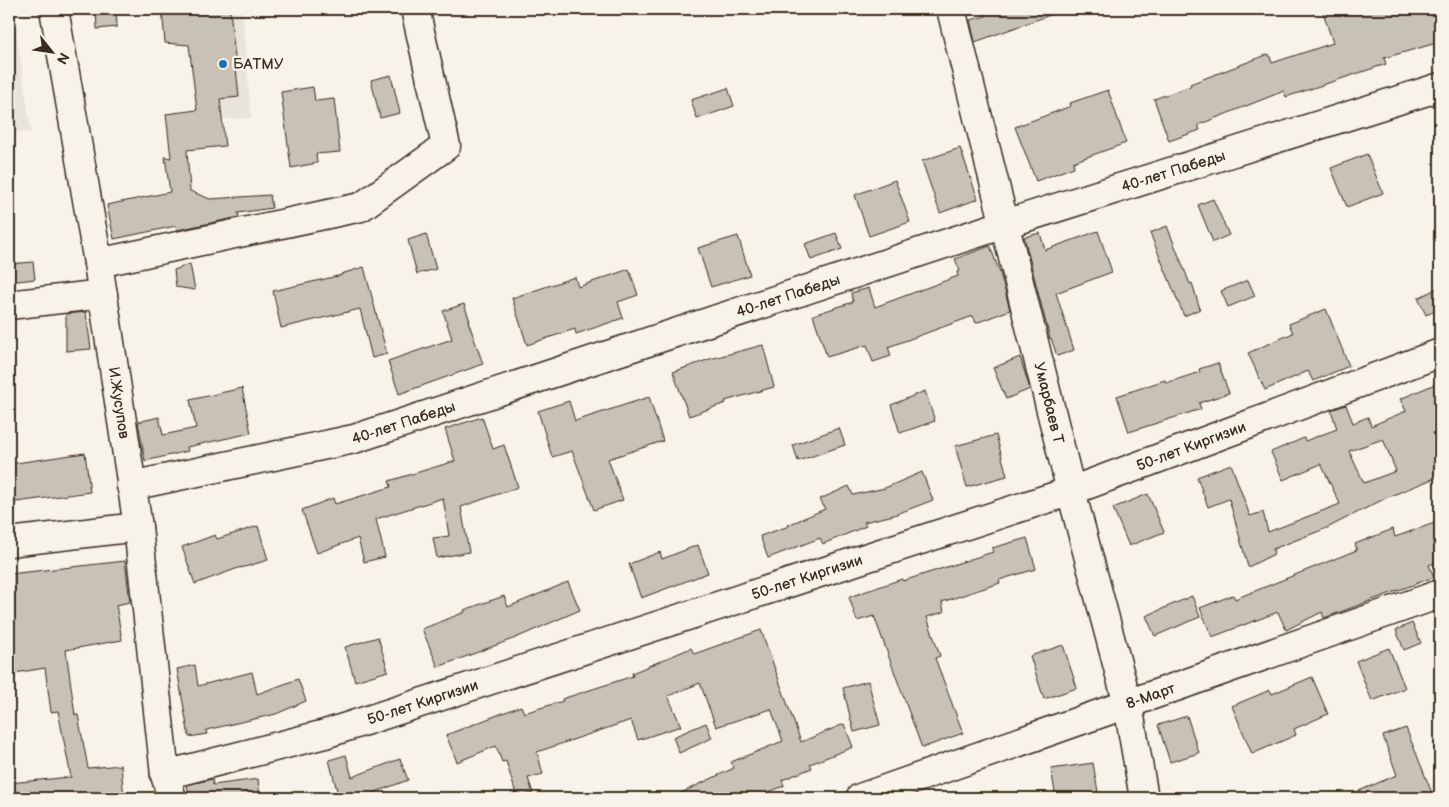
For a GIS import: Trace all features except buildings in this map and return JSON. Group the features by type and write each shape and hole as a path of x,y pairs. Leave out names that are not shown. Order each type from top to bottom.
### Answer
{"street":[{"name":"И.Жусупов","path":"54,9 98,263 138,527 168,787"},
{"path":"98,263 361,207 446,146 415,9"},
{"name":"Умарбаев Т","path":"951,9 1071,491 1128,705 1144,798"},
{"name":"40-лет Пабеды","path":"131,486 354,439 1004,224 1440,87"},
{"path":"9,305 103,294"},
{"name":"50-лет Киргизии","path":"168,787 1071,491 1440,353"},
{"path":"9,542 138,527"},
{"name":"8-Март","path":"860,798 1440,594"}],"shaded area":[{"path":"9,9 13,9 31,132 9,133"},
{"name":"БАТМУ","path":"192,9 242,9 251,118 207,120"}],"place":[{"name":"БАТМУ","path":"223,64"}]}
